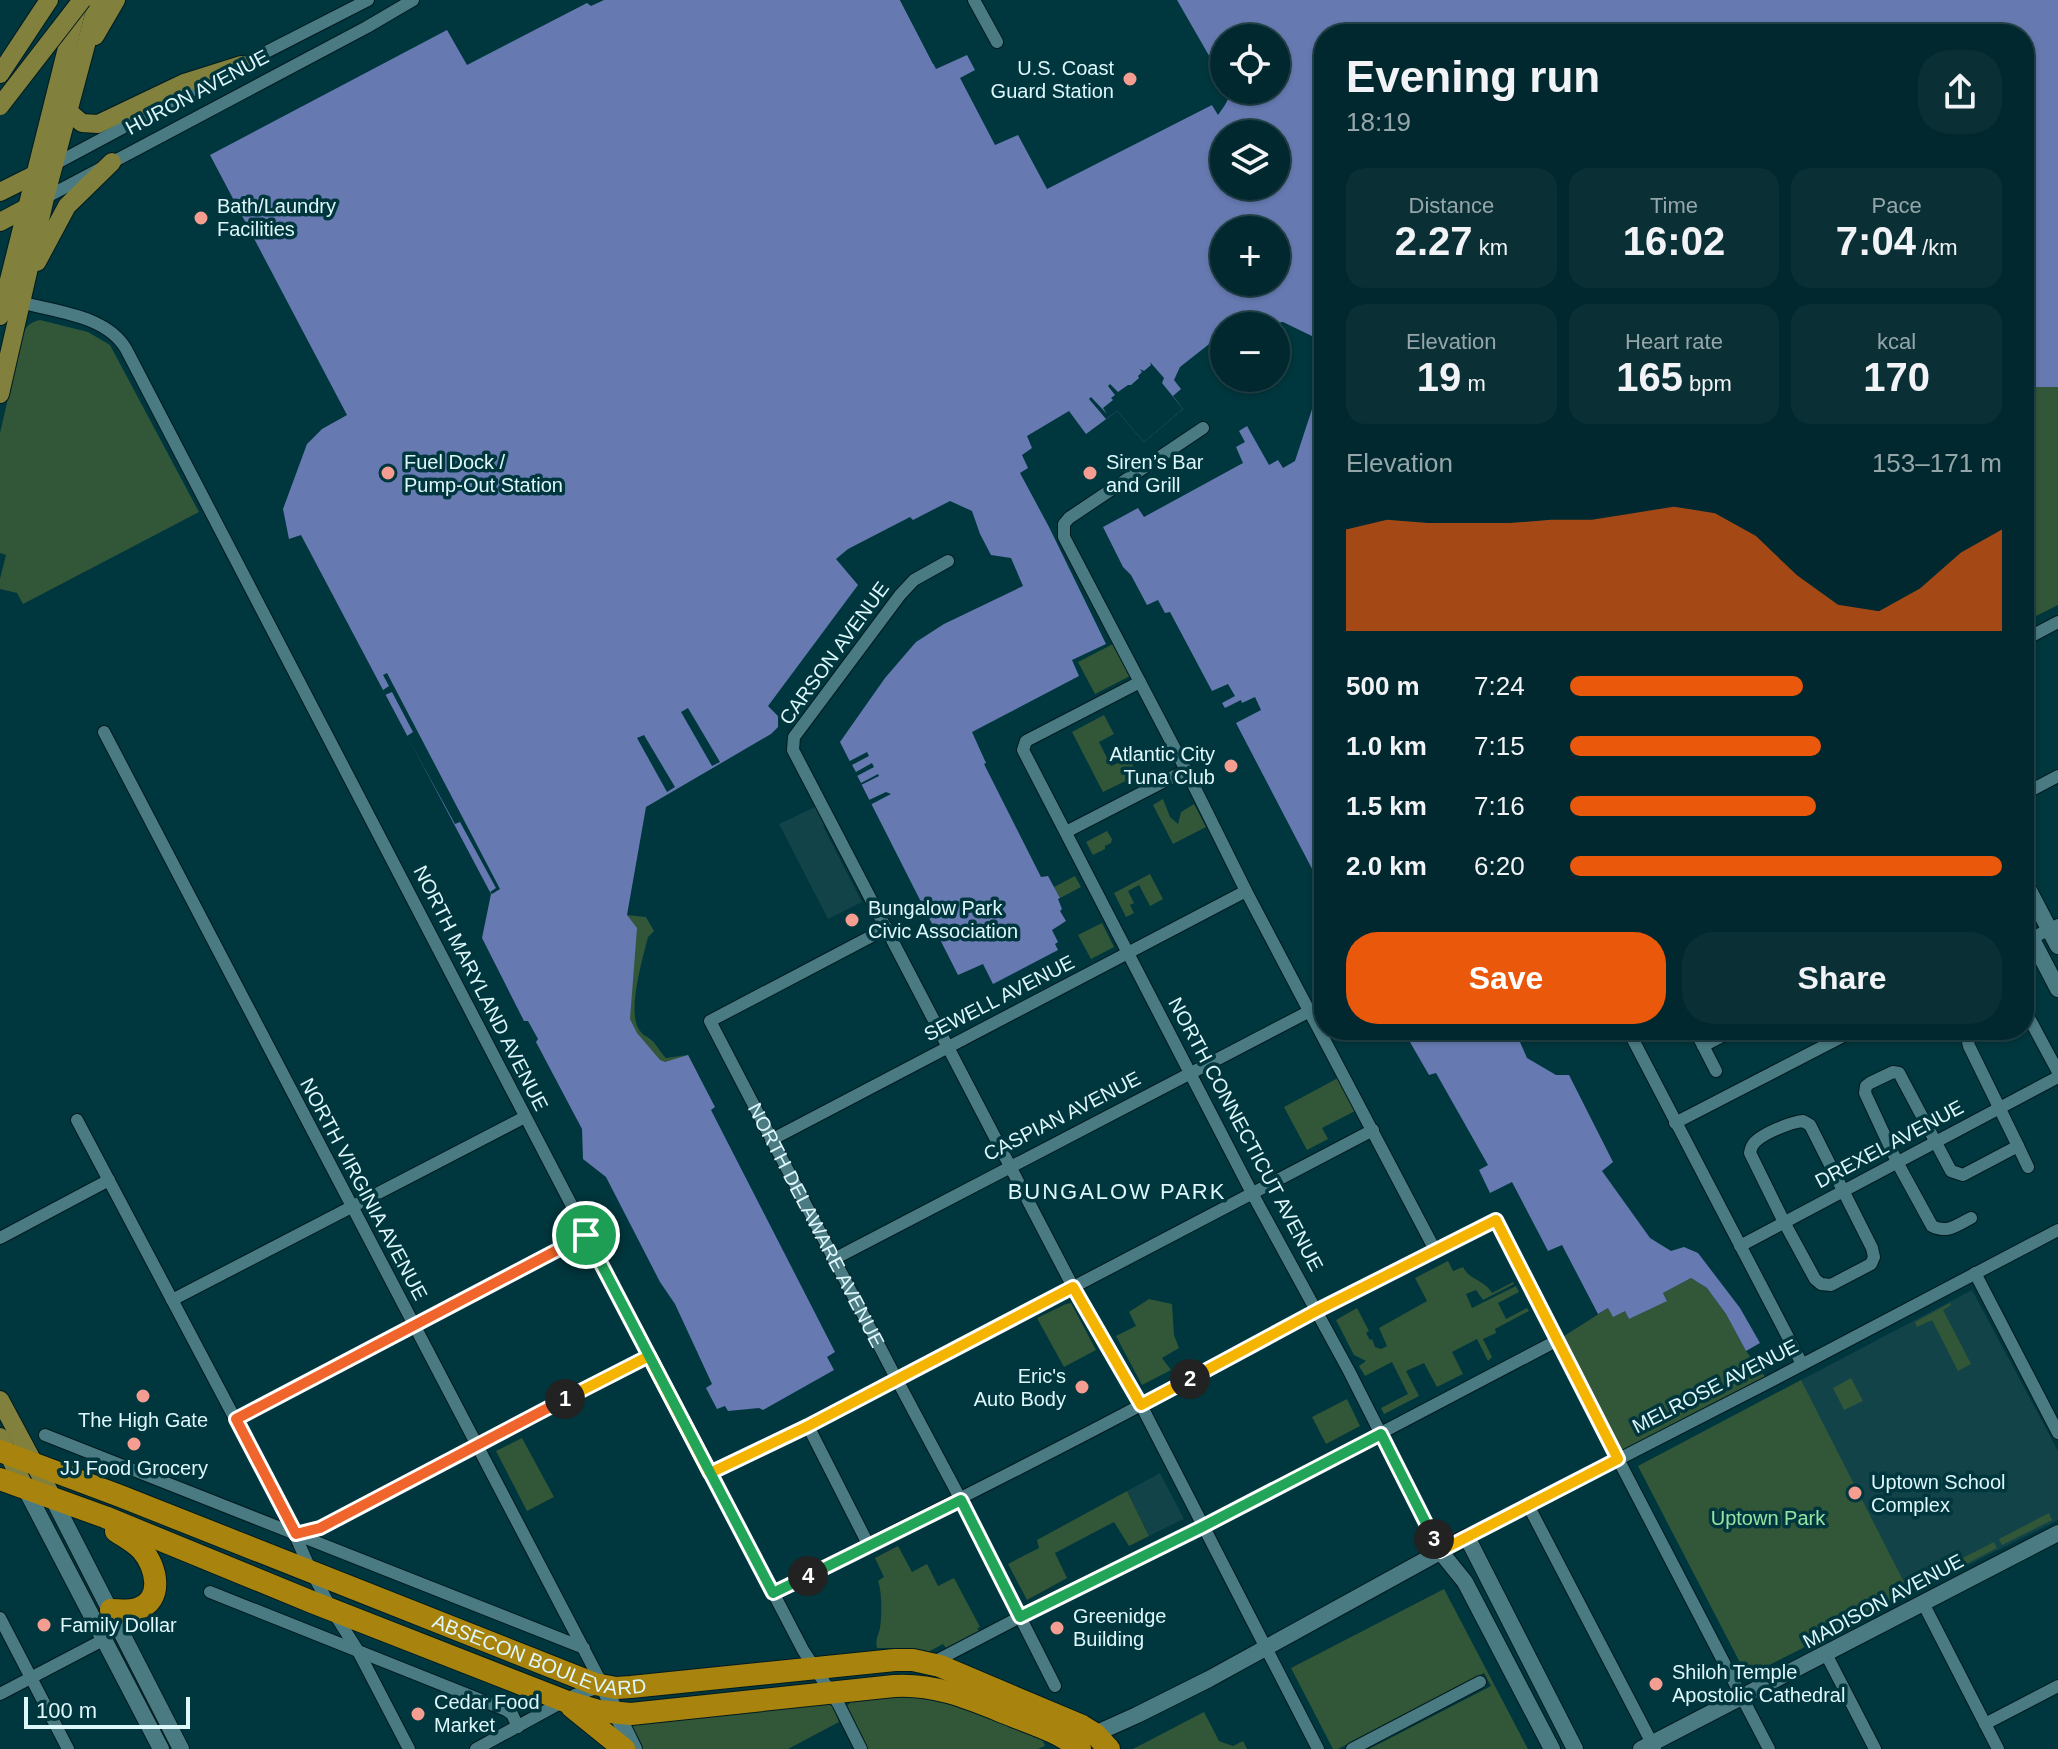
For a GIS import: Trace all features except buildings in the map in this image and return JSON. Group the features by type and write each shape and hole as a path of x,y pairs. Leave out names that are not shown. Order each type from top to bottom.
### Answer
{"highway":[{"name":"ABSECON BOULEVARD","path":"3,1447 33,1463 603,1686 631,1687 913,1660 932,1663 1055,1714 1090,1744"},
{"name":"ABSECON BOULEVARD","path":"0,1479 590,1709 640,1713 902,1686 934,1688 1090,1744"},
{"path":"85,1510 139,1547 154,1575 154,1593 144,1606 128,1611 111,1610"},
{"path":"565,1701 624,1749"}],"main road":[{"path":"0,58 35,0"},
{"path":"0,74 49,0"},
{"path":"0,106 80,0"},
{"path":"0,316 80,0"},
{"path":"0,394 45,198 98,0"},
{"path":"81,59 116,0"},
{"path":"69,112 82,123 98,124 184,83 241,65"},
{"path":"21,298 67,206 112,162"},
{"name":"HURON AVENUE","path":"0,192 55,164"},
{"name":"HURON AVENUE","path":"0,222 45,198"},
{"path":"0,245 13,261"},
{"path":"0,1400 52,1497"},
{"path":"3,1447 25,1488"}],"street":[{"name":"HURON AVENUE","path":"55,164 368,0"},
{"name":"HURON AVENUE","path":"45,198 413,0"},
{"path":"974,0 997,42"},
{"name":"NORTH MARYLAND AVENUE","path":"21,298 95,323 112,332 121,342 773,1593 861,1749"},
{"path":"1203,428 1064,524 1064,537 1314,1019"},
{"name":"CARSON AVENUE","path":"887,928 792,743 900,595 914,580 948,561"},
{"path":"2034,635 2058,622"},
{"name":"NORTH CONNECTICUT AVENUE","path":"1140,682 1026,741 1023,750 1252,1193 1318,1310 1440,1551 1465,1582 1552,1749"},
{"name":"NORTH VIRGINIA AVENUE","path":"104,732 634,1749"},
{"path":"1066,832 1186,770"},
{"path":"2034,789 2058,776"},
{"name":"SEWELL AVENUE","path":"771,1140 1246,891"},
{"path":"2034,896 2054,927 2058,946"},
{"path":"2034,933 2054,927"},
{"path":"887,928 1073,1287 1141,1405 1318,1749"},
{"name":"NORTH DELAWARE AVENUE","path":"887,928 710,1021 1055,1686"},
{"path":"2034,948 2058,989"},
{"name":"CASPIAN AVENUE","path":"834,1259 1310,1011"},
{"path":"2034,1028 2058,1074"},
{"path":"1325,1040 1435,1250"},
{"path":"1633,1040 1802,1364"},
{"path":"1700,1040 1716,1071"},
{"path":"1703,1046 1715,1040"},
{"path":"1675,1123 1836,1040"},
{"path":"1968,1040 2028,1167"},
{"path":"1971,1218 1946,1230 1932,1226 1897,1162 1865,1093 1866,1086 1893,1072 1899,1073 1951,1171 1963,1175 2018,1146"},
{"name":"DREXEL AVENUE","path":"1740,1246 2058,1074"},
{"path":"172,1300 525,1117"},
{"path":"77,1120 296,1534 311,1571 358,1651 409,1749"},
{"path":"1803,1121 1810,1125 1872,1248 1874,1257 1871,1264 1831,1285 1821,1284 1815,1279 1784,1222 1750,1153 1753,1144 1760,1138 1793,1122 1803,1121"},
{"path":"710,1473 808,1426 1373,1130"},
{"path":"0,1238 109,1180"},
{"path":"773,1593 961,1500 1318,1310 1496,1220 1769,1749"},
{"name":"MELROSE AVENUE","path":"1090,1744 1137,1715 1209,1679 1440,1551 2058,1230"},
{"path":"236,1419 586,1235"},
{"path":"1975,1273 2058,1433"},
{"path":"932,1663 1202,1527 1558,1340"},
{"path":"296,1534 320,1528 649,1356"},
{"path":"808,1426 868,1544"},
{"path":"45,1435 584,1648"},
{"path":"25,1488 161,1749"},
{"path":"52,1497 181,1749"},
{"path":"1528,1505 1649,1747"},
{"name":"MADISON AVENUE","path":"1649,1747 2058,1533"},
{"path":"1467,1537 1575,1749"},
{"path":"210,1592 506,1710 512,1714 518,1727"},
{"path":"1923,1603 1998,1749"},
{"path":"0,1618 68,1749"},
{"path":"0,1694 103,1640"},
{"path":"1826,1654 1875,1749"},
{"path":"1352,1749 1480,1682"},
{"path":"476,1749 585,1691 603,1686"},
{"path":"1985,1724 2058,1686"}],"shaded area":[{"path":"817,806 826,824 823,826 862,902 828,919 779,824"},
{"name":"Uptown School Complex","path":"1972,1290 2058,1451 2058,1520 1747,1676 1638,1466"},
{"path":"1160,1473 1184,1519 1149,1536 1127,1491"}],"green space":[{"path":"40,320 88,332 110,345 199,512 23,604 17,593 0,589 6,555 0,553 0,433 23,333 30,324"},
{"path":"2034,387 2058,387 2058,605 2034,617"},
{"path":"1113,644 1130,676 1095,694 1078,662"},
{"path":"1104,715 1114,734 1099,742 1111,766 1129,758 1138,775 1103,792 1072,732"},
{"path":"1163,799 1170,817 1178,824 1181,812 1194,804 1206,827 1173,844 1153,805"},
{"path":"1107,831 1111,843 1093,855 1086,842"},
{"path":"1150,874 1163,899 1150,906 1139,885 1128,891 1134,903 1130,905 1134,913 1126,917 1114,893"},
{"path":"1075,876 1081,887 1060,898 1054,887"},
{"path":"627,915 646,917 654,931 648,937 640,971 635,999 636,1023 666,1058 688,1055 698,1074 640,1075 621,979"},
{"path":"1102,923 1114,947 1091,959 1078,935"},
{"path":"1338,1078 1355,1111 1322,1128 1328,1139 1307,1150 1284,1107"},
{"path":"1448,1261 1453,1271 1463,1267 1492,1293 1513,1282 1483,1300 1476,1290 1466,1294 1472,1308 1516,1286 1519,1292 1498,1303 1506,1319 1527,1308 1529,1311 1483,1339 1492,1357 1488,1361 1477,1339 1452,1352 1463,1374 1437,1387 1424,1363 1406,1371 1419,1396 1384,1414 1381,1408 1408,1394 1392,1362 1365,1376 1359,1366 1366,1361 1354,1355 1336,1320 1357,1308 1375,1347 1381,1349 1387,1346 1379,1328 1427,1301 1415,1278"},
{"path":"1691,1278 1707,1288 1769,1382 1618,1459 1558,1340 1608,1308 1625,1311 1629,1319 1667,1300 1663,1293"},
{"path":"1149,1299 1172,1304 1174,1335 1179,1348 1162,1358 1171,1370 1142,1385 1116,1336 1136,1326 1129,1312"},
{"path":"1071,1303 1096,1350 1064,1367 1037,1318"},
{"path":"1950,1303 1943,1310 1971,1364 1958,1371 1932,1320 1917,1327 1915,1322"},
{"path":"1851,1378 1863,1401 1844,1410 1833,1388"},
{"name":"Uptown Park","path":"1801,1380 1910,1594 1747,1676 1638,1466"},
{"path":"1347,1399 1360,1426 1326,1444 1312,1417"},
{"path":"522,1438 554,1497 527,1511 496,1451"},
{"path":"1127,1491 1149,1536 1129,1546 1114,1522 1055,1553 1067,1578 1027,1600 1008,1564 1039,1548 1037,1540"},
{"path":"2049,1513 2052,1520 2002,1545 1999,1539"},
{"path":"1994,1542 1997,1548 1941,1577 1937,1571"},
{"path":"898,1546 912,1572 927,1564 938,1586 954,1578 980,1627 977,1628 979,1631 946,1648 943,1644 926,1653 905,1648 877,1648 881,1611 878,1581 884,1577 875,1558"},
{"path":"1444,1589 1528,1749 1369,1749 1491,1686 1484,1673 1333,1749 1291,1668"},
{"path":"913,1694 940,1698 1042,1739 1045,1746 1038,1749 867,1749 847,1706 852,1701"},
{"path":"827,1702 832,1704 839,1722 788,1749 640,1749 628,1725"},
{"path":"1204,1712 1219,1741 1233,1746 1243,1741 1247,1749 1133,1749"}],"water":[{"path":"604,0 900,0 936,69 967,55 975,70 960,78 995,145 1018,135 1047,189 1213,104 1290,104 1290,24 1210,24 1210,82 1166,0 2058,0 2058,387 2034,387 2034,24 1314,24 1314,337 1290,325 1290,312 1210,312 1210,343 1180,367 1174,380 1181,389 1173,396 1183,409 1144,442 1117,411 1086,434 1069,411 1027,436 1032,448 1022,455 1028,468 1020,473 1106,644 1072,660 1079,676 972,732 984,764 1041,877 1048,876 1060,898 1060,911 1066,921 1052,930 1058,950 993,984 983,964 958,975 840,742 885,678 916,642 944,624 1023,586 1011,558 991,555 972,511 950,501 913,520 910,517 848,549 836,559 858,585 768,706 778,716 778,727 646,807 627,915 637,928 630,1019 637,1033 660,1060 665,1062 688,1055 715,1107 711,1110 835,1352 827,1357 834,1370 763,1410 728,1411 725,1406 717,1409 706,1388 712,1384 675,1304 660,1282 606,1177 583,1159 582,1129 536,1042 538,1039 528,1021 524,1021 482,938 491,894 301,535 289,539 283,509 307,444 322,429 347,415 210,155 447,30 467,65 587,3 591,6"},
{"path":"1314,403 1314,873 1236,723 1261,710 1255,697 1225,708 1222,703 1235,696 1228,684 1212,691 1170,612 1165,613 1158,600 1147,605 1103,527 1138,508 1144,517 1243,463 1236,447 1245,442 1239,431 1247,426 1269,465 1278,460 1283,468 1295,461"},
{"path":"1409,1040 1523,1040 1520,1042 1527,1058 1556,1075 1569,1075 1613,1162 1602,1171 1650,1238 1671,1251 1684,1247 1698,1253 1740,1308 1760,1343 1746,1351 1726,1314 1707,1288 1691,1278 1663,1293 1667,1301 1629,1319 1625,1311 1613,1317 1608,1308 1598,1314 1562,1245 1548,1251 1512,1182 1490,1193 1479,1170 1488,1165 1436,1073 1429,1075"}],"pier":[{"path":"900,0 904,0 937,63 933,64"},
{"path":"1162,0 1177,0 1210,57 1210,90"},
{"path":"1211,104 1226,104 1225,105 1218,115"},
{"path":"1150,362 1183,409 1144,442 1117,411 1106,419 1089,399 1091,397 1107,414 1103,408 1115,395 1108,386 1110,384 1118,392 1131,385 1139,378 1140,369 1144,371 1151,365"},
{"path":"387,673 500,889 492,894 490,892 496,888 460,822 455,824 407,736 413,732 392,692 385,695 383,690 389,686 383,675"},
{"path":"688,708 720,762 712,766 681,712"},
{"path":"644,735 675,787 667,792 637,738"},
{"path":"867,752 869,756 852,765 856,772 872,763 874,767 857,776 861,783 879,776 861,785 869,800 886,792 891,794 868,806 846,763"}],"place":[{"name":"U.S. Coast Guard Station","path":"1130,79"},
{"name":"Bath/Laundry Facilities","path":"201,218"},
{"name":"Fuel Dock / Pump-Out Station","path":"388,473"},
{"name":"Siren’s Bar and Grill","path":"1090,473"},
{"name":"Atlantic City Tuna Club","path":"1231,766"},
{"name":"Bungalow Park Civic Association","path":"852,920"},
{"name":"Eric's Auto Body","path":"1082,1387"},
{"name":"The High Gate","path":"143,1396"},
{"name":"JJ Food Grocery","path":"134,1444"},
{"name":"Uptown School Complex","path":"1855,1493"},
{"name":"Family Dollar","path":"44,1625"},
{"name":"Greenidge Building","path":"1057,1628"},
{"name":"Shiloh Temple Apostolic Cathedral","path":"1656,1684"},
{"name":"Cedar Food Market","path":"418,1714"}],"district":[{"name":"BUNGALOW PARK","path":"1117,1191"}],"route":[{"path":"586,1235 236,1419 296,1534 320,1528 649,1356 710,1473 808,1426 1073,1287 1141,1405 1318,1310 1496,1220 1618,1459 1440,1551 1381,1434 1020,1617 961,1500 773,1593 738,1527 710,1473 680,1414 586,1235"}]}
